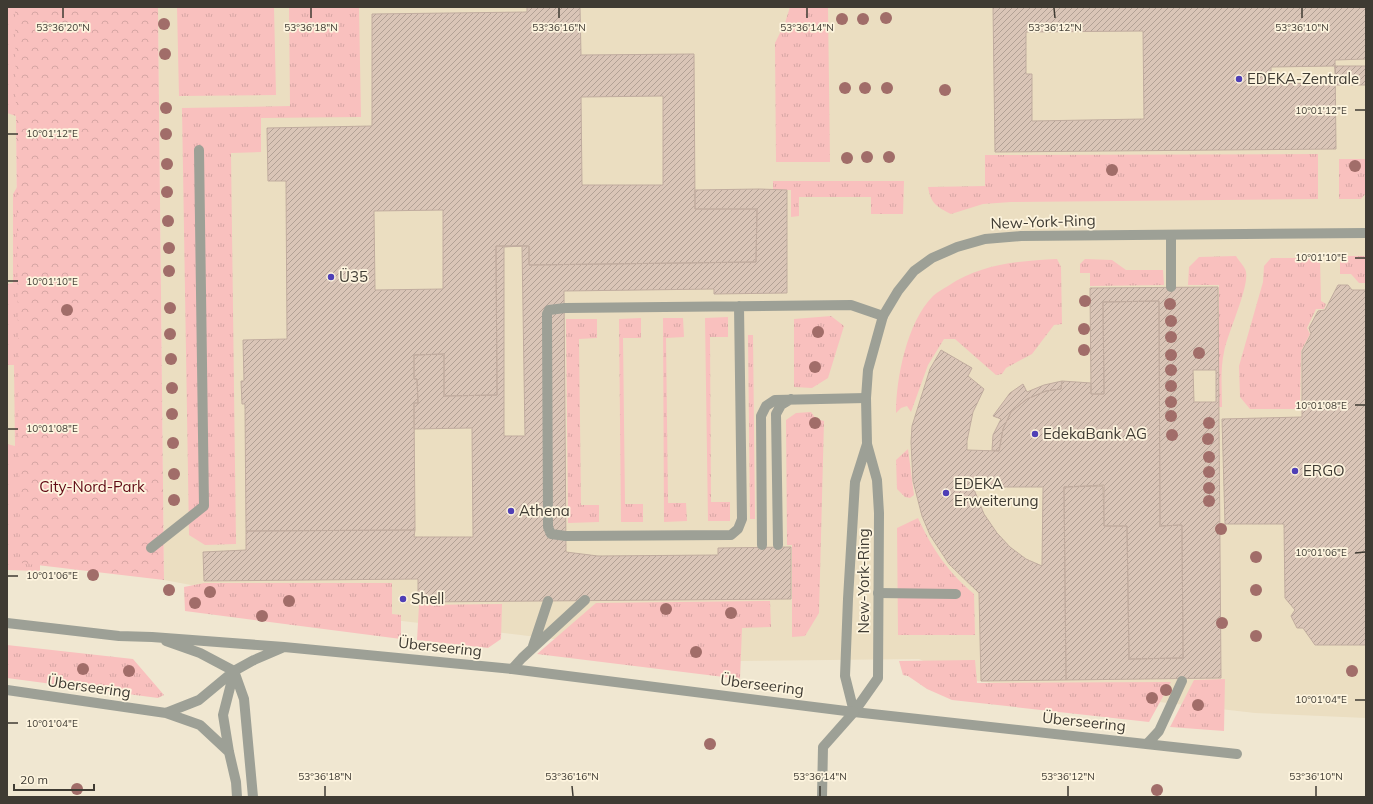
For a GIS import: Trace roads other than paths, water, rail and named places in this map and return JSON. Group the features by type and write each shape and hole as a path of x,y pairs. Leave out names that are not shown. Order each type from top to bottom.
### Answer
{"street":[{"path":"151,548 204,506 199,150"},
{"name":"New-York-Ring","path":"822,797 824,747 854,712 878,678 879,513 877,480 867,444 866,398 868,370 883,316 898,291 914,272 932,258 957,247 978,241 1021,236 1366,233"},
{"path":"1171,235 1171,287"},
{"path":"740,306 742,519 738,529 730,535 566,536 551,534 548,527 547,314 549,310 553,308 740,306 851,306 883,316"},
{"path":"762,545 761,416 766,406 776,400 866,398"},
{"path":"778,545 776,414 781,405 791,399"},
{"name":"New-York-Ring","path":"854,712 845,676 848,599 855,482 867,444"},
{"path":"878,593 956,594"},
{"path":"512,669 585,600"},
{"path":"533,648 548,601"},
{"name":"Überseering","path":"7,623 119,636 284,647 512,669 854,712 1237,754"},
{"name":"Überseering","path":"152,637 200,653 234,672"},
{"name":"Überseering","path":"166,713 199,700 234,672 254,660 284,647"},
{"path":"234,672 244,699 253,797"},
{"path":"234,672 223,715 228,752 236,782 237,797"},
{"path":"1147,744 1159,731 1182,682"},
{"name":"Überseering","path":"7,690 166,713 200,725 228,752"}],"place":[{"name":"EDEKA-Zentrale","path":"1239,79"},
{"name":"Ü35","path":"331,277"},
{"name":"EdekaBank AG","path":"1035,434"},
{"name":"ERGO","path":"1295,471"},
{"name":"EDEKA Erweiterung","path":"946,493"},
{"name":"Athena","path":"511,511"},
{"name":"Shell","path":"403,599"}],"park label":[{"name":"City-Nord-Park","path":"92,487"}]}
